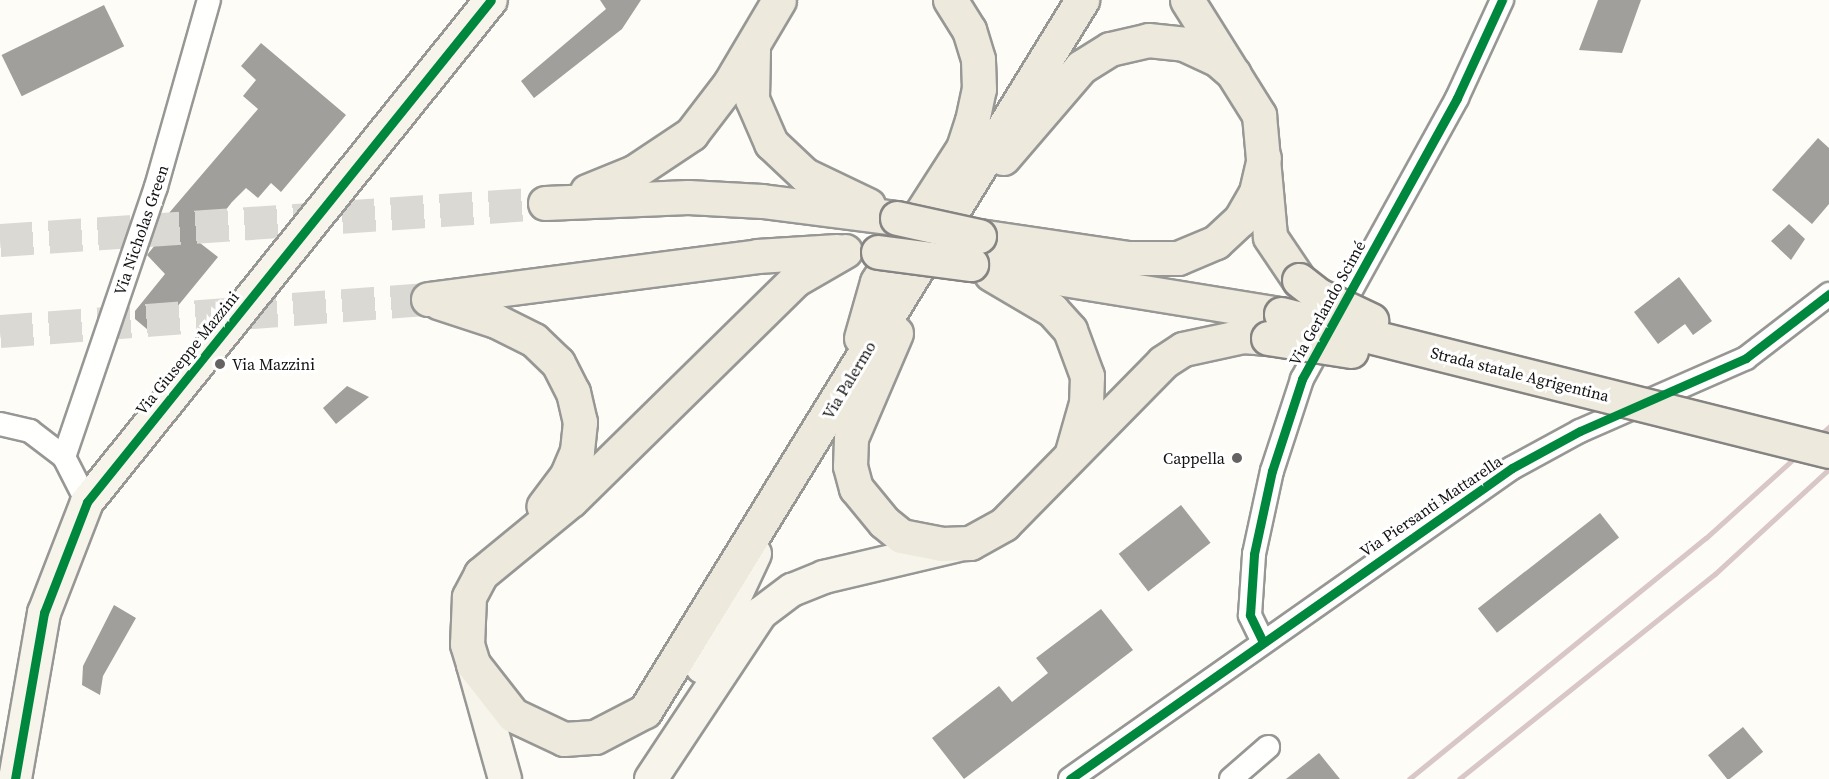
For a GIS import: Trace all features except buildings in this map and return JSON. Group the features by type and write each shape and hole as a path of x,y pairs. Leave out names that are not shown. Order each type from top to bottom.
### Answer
{"main road":[{"path":"779,0 759,30 730,83 691,134 634,172 545,203 698,198 897,218"},
{"path":"847,383 877,282 963,148 972,121 979,89 978,59 969,30 951,0"},
{"name":"Via Palermo","path":"790,480 1082,0"},
{"path":"1186,0 1259,115 1270,237 1299,280 1350,313 1549,381"},
{"path":"759,30 750,84 756,116 771,143 805,175 897,218 975,250 1274,326 1549,381"},
{"path":"1234,74 1205,52 1165,40 1128,43 1094,57 931,245 851,438 850,466 870,510 901,536 922,543 970,543 1025,505 1163,362 1183,349 1243,336 1274,326"},
{"path":"503,554 567,475 577,452 580,422 573,392 558,363 534,340 496,321 428,299 757,256 844,251 975,250 1128,258 1178,258 1216,242 1240,220 1256,192 1264,158"},
{"path":"975,250 1052,310 1070,330 1087,376 1086,403 1071,455"},
{"path":"790,480 665,684 645,711 622,727 595,737 564,739 538,729 513,715 473,664 466,644 469,597 481,574 571,500 795,280 844,251"},
{"name":"Strada statale Agrigentina","path":"1549,381 1829,451"}],"street":[{"name":"Via Nicholas Green","path":"64,457 189,82 209,0"},
{"name":"Via Giuseppe Mazzini","path":"15,779 44,613 87,502 491,0"},
{"name":"Via Gerlando Scimé","path":"1262,640 1250,615 1254,554 1272,471 1302,379 1457,98 1502,0"},
{"name":"Via Piersanti Mattarella","path":"1070,779 1262,640 1512,468 1580,431 1746,358 1829,294"},
{"path":"0,424 30,431 64,457 87,502"},
{"name":"Via Palermo","path":"651,779 790,480"},
{"path":"651,779 761,613 792,590 824,577 970,543"},
{"path":"473,664 505,779"},
{"path":"1231,779 1268,747"}],"tunnel":[{"path":"0,240 545,203"},
{"path":"0,331 428,299"}],"railway":[{"path":"1409,779 1706,538 1829,427"},
{"path":"1459,779 1715,574 1829,469"}],"cycle path":[{"path":"15,779 44,613 87,502 491,0"},
{"path":"1262,640 1250,615 1254,554 1272,471 1302,379 1457,98 1502,0"},
{"path":"1070,779 1512,468 1580,431 1746,358 1829,294"}],"place":[{"name":"Via Mazzini","path":"220,364"},
{"name":"Cappella","path":"1237,458"}]}
